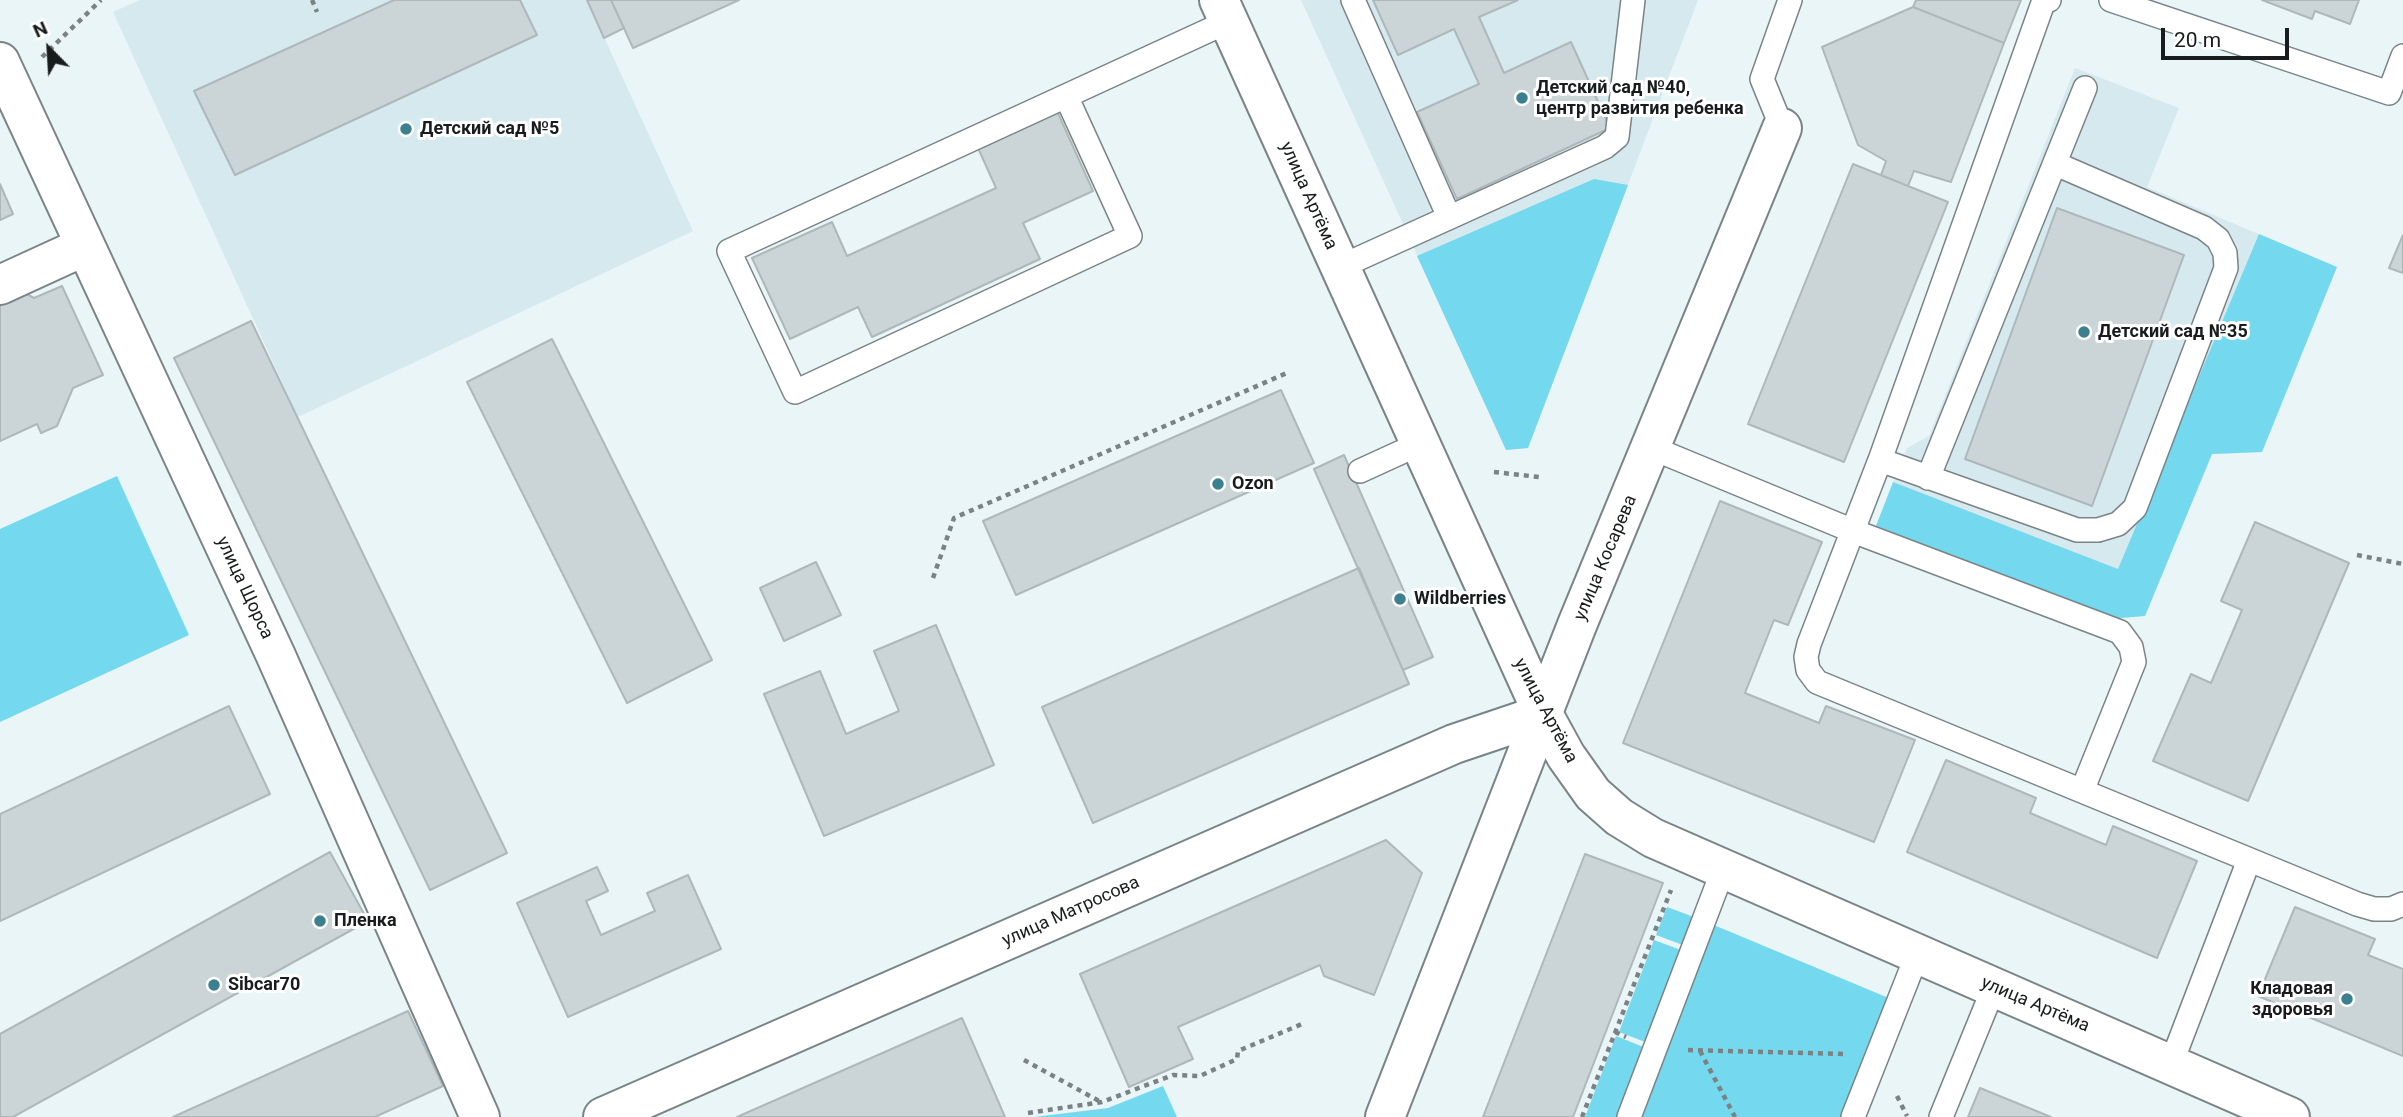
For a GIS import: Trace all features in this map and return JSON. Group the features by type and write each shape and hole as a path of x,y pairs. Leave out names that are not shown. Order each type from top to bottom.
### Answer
{"street":[{"name":"улица Артёма","path":"1224,11 1543,714 1566,756 1593,794 1619,817 1653,838 2290,1117"},
{"name":"улица Щорса","path":"6,74 275,656 480,1117"},
{"name":"улица Косарева","path":"1385,1117 1577,625 1782,128"},
{"path":"0,285 85,246"},
{"name":"улица Матросова","path":"603,1117 1442,749 1543,714"}],"lane":[{"path":"1353,0 1449,216"},
{"path":"1340,267 1605,146 1617,136 1633,0"},
{"name":"улица Косарева","path":"1782,128 1762,79 1790,0"},
{"path":"2049,0 2043,3 1880,460 1809,644 1806,657 1808,670 1817,682 2249,860 2374,909 2391,909 2403,904"},
{"path":"2111,0 2389,93 2403,56"},
{"path":"1066,96 1130,236 796,391 729,251 1066,96 1224,11"},
{"path":"1928,478 2056,164 2084,88"},
{"path":"1880,460 2077,530 2098,530 2118,524 2135,508 2225,268 2225,253 2218,239 2204,228 2056,164"},
{"path":"1360,471 1419,444"},
{"path":"1652,448 1853,531 2120,632 2131,647 2134,662 2082,791"},
{"path":"2171,1064 2249,860"},
{"path":"1629,1117 1723,870"},
{"path":"1853,1117 1917,955"},
{"path":"1941,1117 1994,988"}],"path":[{"path":"6,74 101,0"},
{"path":"312,0 317,12"},
{"path":"933,578 954,518 1289,372"},
{"path":"1494,472 1539,477"},
{"path":"2357,555 2403,564"},
{"path":"1582,1117 1673,884"},
{"path":"1028,1114 1102,1102 1173,1075 1200,1076 1237,1059 1238,1051 1302,1024"},
{"path":"1655,1048 1878,1055 1907,1117"},
{"path":"1700,1051 1735,1117"},
{"path":"1024,1060 1102,1102"}],"shaded area":[{"name":"Детский сад №5","path":"140,0 587,0 693,231 298,417 113,12"},
{"path":"1301,0 1698,0 1528,448 1506,450"},
{"path":"2075,68 2179,108 2147,187 2337,267 2262,452 2212,454 2145,616 1876,526 1907,448 1929,436"},
{"path":"1594,179 1628,185 1528,448 1506,450 1417,256"},
{"path":"2259,234 2337,267 2262,452 2212,454 2145,616 2109,619 1876,526 1893,482 2118,569"},
{"path":"117,476 189,635 0,722 0,529"},
{"path":"1667,907 1702,920 1691,948 1656,935"},
{"path":"1709,923 1891,999 1845,1117 1635,1117"},
{"path":"1654,940 1689,953 1653,1045 1619,1032"},
{"path":"1616,1036 1651,1050 1625,1117 1585,1117"},
{"path":"1163,1086 1177,1117 1034,1117 1108,1108"}],"building":[{"path":"394,0 520,0 537,35 235,175 194,91"},
{"path":"587,0 611,0 624,28 604,38"},
{"path":"611,0 739,0 633,48"},
{"name":"Детский сад №40, центр развития ребенка","path":"1373,0 1518,0 1479,17 1504,73 1571,42 1610,128 1457,199 1417,112 1479,84 1454,29 1398,55"},
{"path":"1916,0 2021,0 2004,43 1913,7"},
{"path":"2262,0 2359,0 2350,24 2315,11 2312,19"},
{"path":"1913,7 2004,43 1951,182 1914,171 1908,186 1881,175 1886,161 1858,145 1822,47"},
{"path":"1057,111 1093,191 1023,223 1040,259 872,337 858,307 790,339 752,258 832,222 847,256 996,188 978,148"},
{"path":"1853,164 1948,202 1844,462 1748,424"},
{"path":"0,184 13,214 0,220"},
{"name":"Детский сад №35","path":"2057,208 2184,255 2092,506 1965,459"},
{"path":"2403,235 2403,273 2389,268"},
{"path":"62,286 103,375 73,388 57,426 41,433 37,424 0,441 0,302 23,292 34,298"},
{"path":"251,321 507,853 430,890 174,358"},
{"path":"552,339 712,660 627,703 467,382"},
{"path":"1281,390 1314,463 1016,595 983,521"},
{"path":"1344,455 1433,657 1403,670 1314,469"},
{"path":"1720,501 1822,542 1788,625 1774,620 1745,693 1819,723 1826,706 1915,740 1874,842 1623,743"},
{"path":"2255,522 2349,563 2248,801 2153,761 2191,674 2211,683 2242,610 2221,601"},
{"path":"816,562 841,615 784,641 760,588"},
{"path":"1359,568 1409,684 1093,823 1042,707"},
{"path":"936,625 994,765 824,836 764,694 820,671 846,734 899,711 874,651"},
{"path":"229,706 270,794 0,921 0,814"},
{"path":"1946,760 2036,798 2030,813 2106,845 2113,826 2197,861 2157,958 1907,852"},
{"path":"1386,840 1422,873 1374,995 1324,976 1320,965 1178,1027 1193,1059 1129,1087 1080,974"},
{"path":"330,852 368,921 13,1117 0,1117 0,1034"},
{"path":"1585,854 1663,883 1573,1117 1483,1117"},
{"path":"597,867 608,891 586,901 601,935 655,911 647,893 688,875 721,949 568,1017 517,903"},
{"path":"2295,907 2375,939 2368,955 2403,969 2403,1056 2258,996"},
{"path":"408,1011 443,1086 375,1117 173,1117"},
{"path":"962,1018 1005,1117 737,1117"},
{"path":"1980,1088 2051,1117 1968,1117"}],"place":[{"name":"Детский сад №40, центр развития ребенка","path":"1522,98"},
{"name":"Детский сад №5","path":"406,129"},
{"name":"Детский сад №35","path":"2084,332"},
{"name":"Ozon","path":"1218,484"},
{"name":"Wildberries","path":"1400,599"},
{"name":"Пленка","path":"320,921"},
{"name":"Sibcar70","path":"214,985"},
{"name":"Кладовая здоровья","path":"2347,999"}]}
